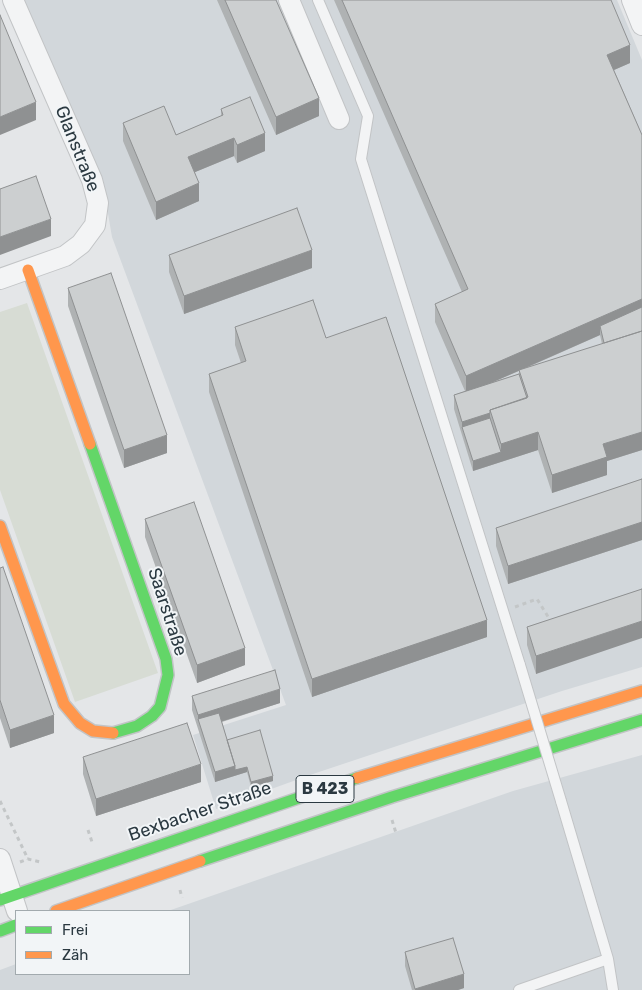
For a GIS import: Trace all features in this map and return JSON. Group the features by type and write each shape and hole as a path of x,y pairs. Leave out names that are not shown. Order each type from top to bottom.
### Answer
{"main road":[{"name":"Saarstraße","path":"0,526 64,704 71,714 80,723 94,731 110,734 137,726 152,716 160,707 166,688 168,675 166,659 28,270"},
{"name":"Bexbacher Straße","path":"10,902 386,768 642,691"},
{"name":"B 423","path":"59,910 392,797 642,720"},
{"path":"0,931 15,925"}],"street":[{"name":"Glanstraße","path":"0,279 65,256 81,244 95,225 98,203 92,180 13,0"},
{"path":"289,0 339,119"},
{"path":"632,0 642,26"},
{"path":"0,859 10,902"}],"lane":[{"path":"318,0 368,116 361,159 562,801 608,959 613,990"},
{"path":"519,990 608,959"}],"path":[{"path":"503,611 537,599 555,628"},
{"path":"0,801 28,859"},
{"path":"390,813 396,834"}],"shaded area":[{"path":"22,0 617,0 642,60 642,667 562,691 310,775 216,809 193,735 286,705 112,237 105,196"},
{"path":"27,303 158,673 75,702 0,490 0,312"},
{"path":"642,755 642,990 0,990 0,970 15,964 15,975 190,975 190,910 171,910 513,791"}],"building":[{"path":"225,0 276,0 319,98 276,117"},
{"path":"342,0 611,0 630,45 607,55 642,135 642,299 466,376 435,304 468,289"},
{"path":"0,15 36,102 0,117"},
{"path":"250,97 265,133 237,145 234,138 188,157 199,183 156,202 123,123 164,106 176,135 223,115 221,109"},
{"path":"36,176 51,219 0,237 0,189"},
{"path":"297,208 312,250 184,296 169,255"},
{"path":"111,273 167,435 124,450 68,288"},
{"path":"313,300 326,338 386,317 487,620 312,679 209,374 246,361 235,327"},
{"path":"642,307 642,331 604,343 600,326"},
{"path":"642,331 642,432 603,444 607,457 552,475 538,432 501,444 490,410 528,397 519,370"},
{"path":"519,374 527,398 490,410 490,413 462,422 454,395"},
{"path":"490,418 501,452 473,461 462,427"},
{"path":"642,479 642,522 508,566 496,528"},
{"path":"194,502 245,648 197,665 145,519"},
{"path":"3,567 54,715 10,730 0,700 0,568"},
{"path":"642,589 642,621 536,656 527,627"},
{"path":"275,670 280,689 198,715 192,696"},
{"path":"219,713 235,766 215,772 198,719"},
{"path":"187,723 201,764 96,799 83,757"},
{"path":"260,730 273,776 251,782 247,767 235,770 227,740"},
{"path":"453,938 464,974 415,989 405,952"}],"traffic: fast":[{"path":"90,444 166,659 168,675 160,707 152,716 137,726 113,733"},
{"path":"200,861 392,797 642,720"},
{"path":"0,900 357,778"},
{"path":"0,931 15,925"}],"traffic: slow":[{"path":"28,270 90,444"},
{"path":"0,526 64,704 80,723 93,731 113,733"},
{"path":"357,778 642,691"},
{"path":"59,910 200,861"}]}
